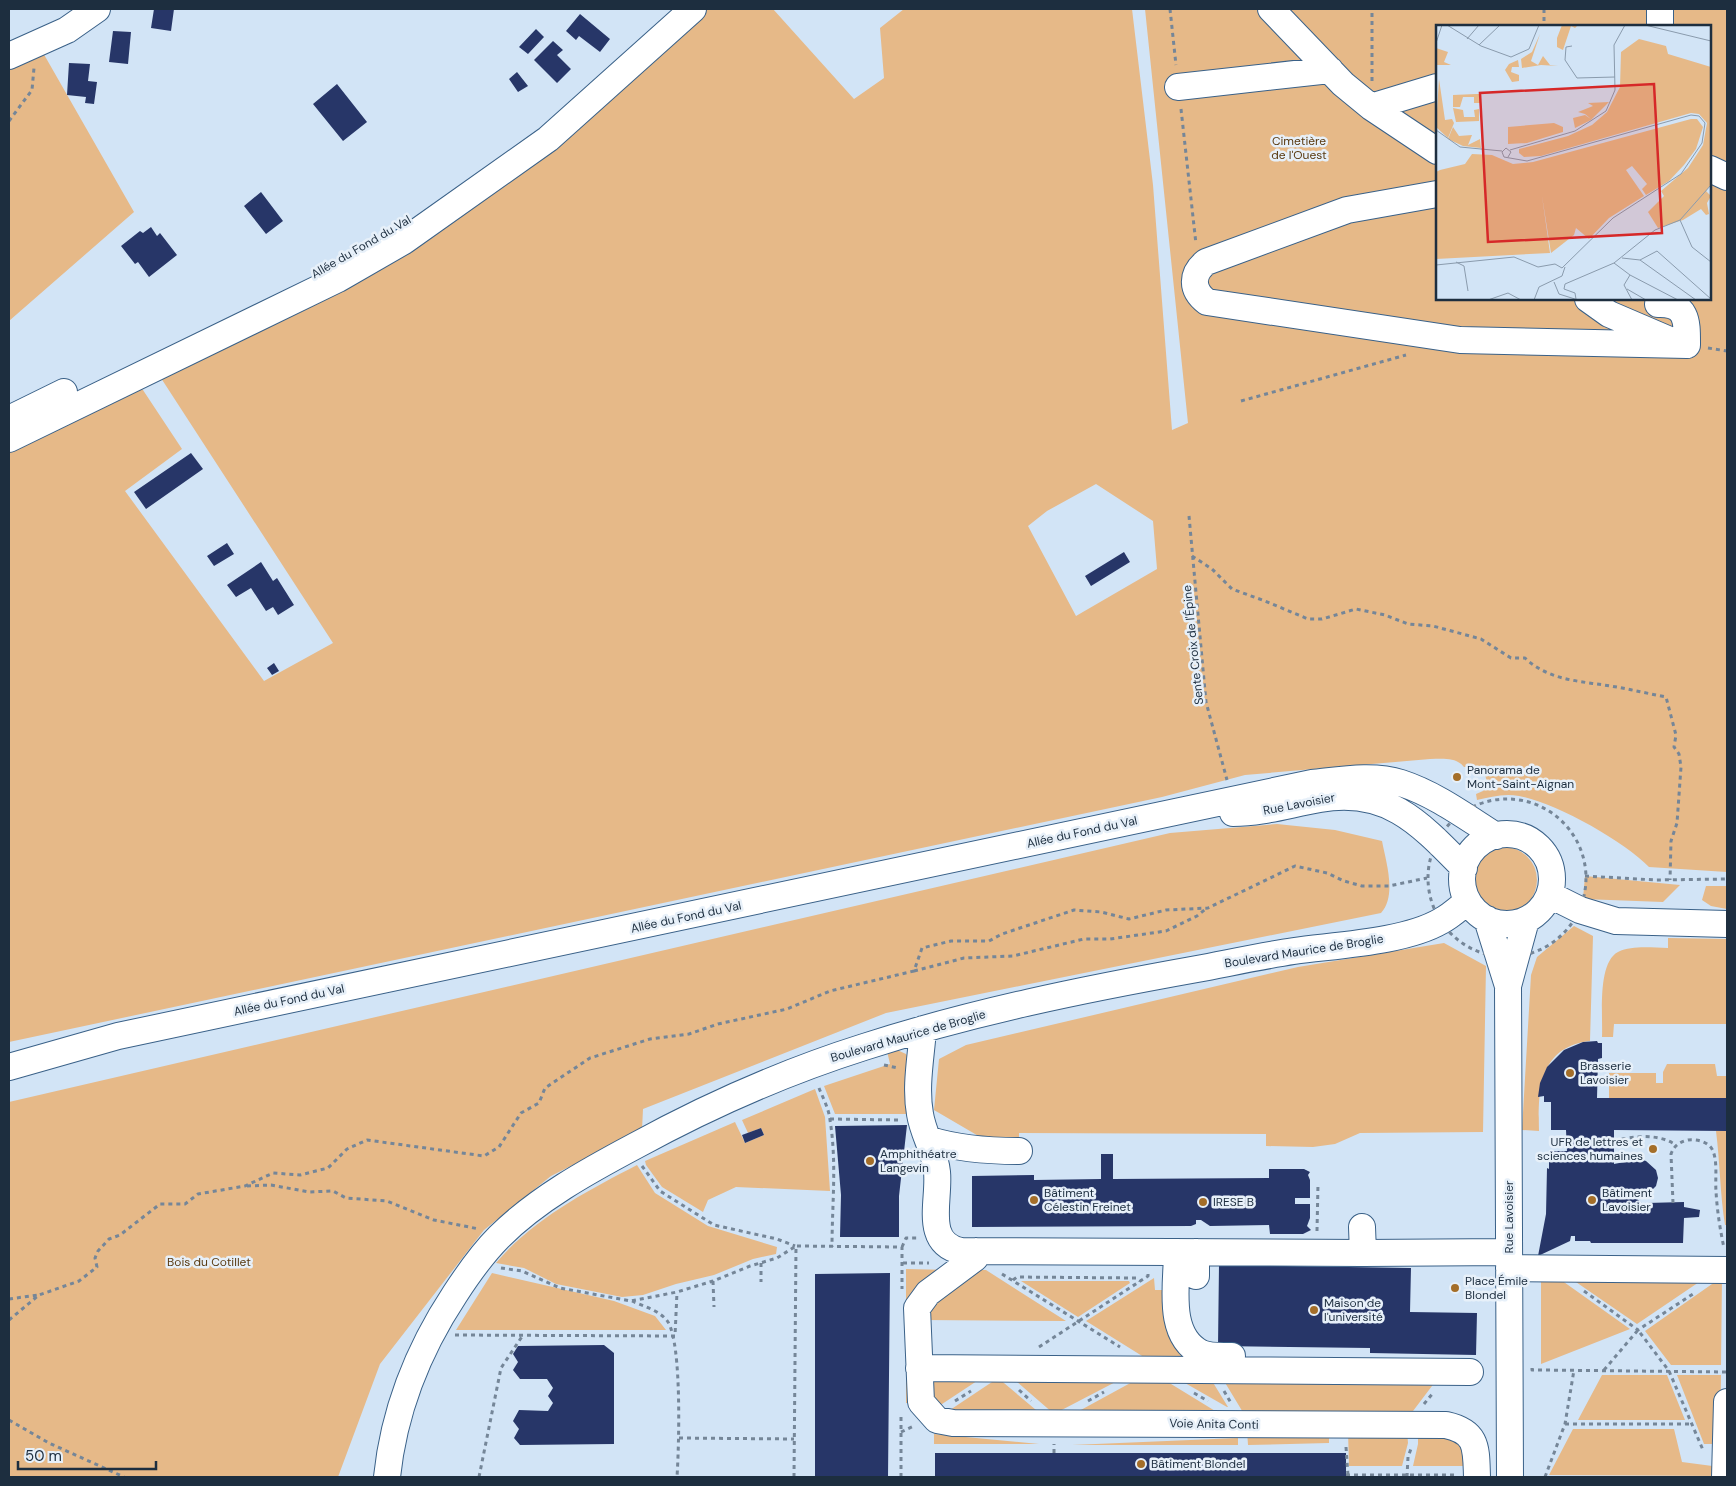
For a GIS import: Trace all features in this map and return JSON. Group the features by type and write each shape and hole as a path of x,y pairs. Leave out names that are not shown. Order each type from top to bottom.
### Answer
{"street":[{"path":"9,56 67,30 98,9"},
{"name":"Allée du Fond du Val","path":"9,419 29,407 266,300 412,218 524,137 566,103 670,9"},
{"path":"9,439 338,279 404,241 548,139 693,9"},
{"path":"1271,9 1330,70 1372,107 1436,150"},
{"path":"1660,9 1660,25"},
{"path":"1178,87 1330,70"},
{"path":"1372,107 1436,87"},
{"path":"1711,169 1727,177"},
{"path":"1436,194 1347,210 1206,262 1199,268 1194,278 1194,286 1198,296 1207,302 1460,340 1687,345"},
{"path":"1589,300 1609,314 1636,324 1678,344 1687,345"},
{"path":"1636,324 1640,314 1658,301 1680,309 1685,315 1687,345"},
{"name":"Allée du Fond du Val","path":"1365,779 1400,795 1424,810 1445,830 1465,864"},
{"name":"Allée du Fond du Val","path":"9,1067 118,1036 1312,783 1365,779 1400,783 1428,794 1496,836"},
{"name":"Rue Lavoisier","path":"1200,807 1230,813 1252,813 1319,799 1350,795 1381,802 1412,818 1465,864"},
{"path":"1505,834 1524,837 1545,855 1552,872 1550,895 1542,908 1526,920 1510,924 1487,920 1468,901 1463,886 1465,864 1479,844 1496,836 1505,834"},
{"path":"1550,895 1580,910 1616,921 1727,924"},
{"name":"Boulevard Maurice de Broglie","path":"387,1477 398,1412 415,1366 434,1326 475,1265 496,1240 523,1216 553,1195 676,1123 773,1079 866,1046 923,1030 1150,978 1289,952 1407,934 1441,922 1468,901"},
{"name":"Rue Lavoisier","path":"1487,920 1508,986"},
{"name":"Rue Lavoisier","path":"1510,1477 1508,1356 1508,986 1526,920"},
{"path":"923,1030 918,1101 920,1117 930,1140 938,1174 936,1226 940,1239 949,1249 1189,1260 1311,1252 1443,1252 1509,1260 1726,1261"},
{"path":"930,1140 950,1146 988,1151 1019,1151"},
{"path":"1362,1227 1363,1252"},
{"path":"976,1250 976,1258 928,1293 917,1308 919,1368 1470,1372"},
{"path":"1189,1260 1177,1319 1183,1336 1192,1347 1202,1354 1215,1356 1356,1357 1356,1348"},
{"name":"Voie Anita Conti","path":"919,1368 921,1402 937,1420 953,1423 1446,1426 1462,1429 1470,1435 1476,1454 1476,1476"},
{"path":"1726,1468 1727,1402"}],"path":[{"path":"1170,9 1199,268"},
{"path":"1372,9 1372,107"},
{"path":"1544,9 1544,25"},
{"path":"9,121 32,90 35,45"},
{"path":"1241,401 1412,353"},
{"name":"Sente Croix de l'Épine","path":"1189,516 1206,702 1232,800"},
{"path":"1192,556 1212,569 1232,589 1308,619 1322,619 1356,609 1386,615 1408,624 1433,626 1481,639 1511,658 1524,658 1533,666 1567,681 1605,685 1666,697 1676,735 1674,747 1679,754 1681,767 1677,824 1671,841 1670,880"},
{"path":"244,1186 273,1173 300,1174 328,1168 347,1149 367,1140 484,1156 499,1147 521,1113 539,1103 546,1088 590,1058 650,1039 689,1034 718,1024 788,1009 830,991 964,958 1013,956 1084,939 1110,939 1166,931 1197,916 1208,908 1295,866 1327,873 1344,881 1362,886 1389,886 1427,878"},
{"path":"1585,876 1670,880 1727,880"},
{"path":"914,971 922,948 951,942 988,941 1002,934 1074,910 1101,912 1129,919 1166,910 1208,908"},
{"path":"819,1088 830,1119 835,1192 832,1207 832,1247"},
{"path":"830,1119 904,1120"},
{"path":"1614,1141 1649,1137 1662,1138 1676,1145 1695,1140 1711,1147 1726,1261"},
{"path":"1673,1202 1671,1154 1676,1145"},
{"path":"633,1147 643,1167 660,1191 714,1225 777,1239 796,1246 902,1247"},
{"path":"9,1299 39,1295 79,1281 97,1266 95,1258 98,1251 109,1239 120,1235 160,1204 185,1204 198,1194 244,1186 271,1185 309,1192 333,1191 346,1198 388,1201 434,1220 484,1230 496,1240"},
{"path":"903,1263 902,1247 906,1238 926,1238"},
{"path":"631,1301 677,1292 713,1281 777,1258 796,1246"},
{"path":"794,1477 796,1246"},
{"path":"761,1263 762,1282"},
{"path":"475,1265 522,1271 560,1288 631,1301 667,1320 675,1336"},
{"path":"1031,1352 1148,1276 1148,1267"},
{"path":"998,1271 1127,1352"},
{"path":"1013,1280 1017,1276 1136,1278 1140,1281"},
{"path":"713,1281 714,1307"},
{"path":"1604,1370 1638,1330 1703,1287"},
{"path":"1581,1290 1638,1330 1669,1371 1705,1455 1726,1468"},
{"path":"677,1292 675,1336 679,1438 677,1477"},
{"path":"9,1320 39,1295"},
{"path":"434,1326 453,1335 675,1336"},
{"path":"479,1477 501,1368 523,1335"},
{"path":"1508,1356 1532,1356 1532,1370 1727,1372"},
{"path":"1545,1477 1565,1424 1574,1370"},
{"path":"1220,1383 1233,1406"},
{"path":"1012,1385 1039,1407"},
{"path":"1081,1405 1112,1388"},
{"path":"1190,1390 1213,1404"},
{"path":"9,1420 49,1443 124,1477"},
{"path":"1565,1424 1693,1424"},
{"path":"679,1438 794,1439"},
{"path":"1054,1442 1054,1453"},
{"path":"1338,1447 1347,1447 1347,1476 1476,1476"}],"green space":[{"name":"Cimetière de l'Ouest","path":"704,9 773,9 854,99 884,78 880,28 904,9 1132,9 1153,185 1172,430 1188,423 1145,9 1727,9 1727,872 1649,867 1606,835 1551,806 1513,795 1477,800 1476,794 1488,786 1486,777 1481,770 1474,767 1464,767 1453,760 1430,759 1245,775 1162,797 9,1042 9,447 139,384 182,449 125,491 264,681 333,643 159,375 307,309 521,173","holes":["1096,484 1153,521 1157,569 1076,616 1028,526 1047,511"]},
{"path":"42,51 134,212 9,321 9,63"},
{"name":"Bois du Cotillet","path":"1277,824 1335,830 1382,841 1388,868 1389,888 1386,906 1381,913 886,1013 643,1109 642,1130 551,1176 484,1230 380,1364 338,1477 9,1477 9,1102 1170,833"},
{"path":"1498,847 1510,847 1522,852 1532,862 1537,874 1535,893 1522,908 1510,913 1498,913 1486,908 1476,898 1471,886 1471,874 1476,862 1486,852"},
{"path":"1585,876 1680,885 1663,902 1583,899"},
{"path":"1706,886 1727,886 1727,909 1711,906 1702,900"},
{"path":"1574,926 1593,936 1590,1041 1573,1045 1560,1052 1551,1061 1541,1086 1539,1131 1522,1130 1531,975 1537,957"},
{"path":"1668,938 1727,939 1727,1024 1614,1024 1613,1037 1602,1037 1602,991 1611,958 1618,952 1630,948 1668,948"},
{"path":"1444,943 1486,966 1483,1132 1360,1133 1335,1144 1313,1147 1266,1146 1266,1134 1019,1133 1019,1145 987,1141 934,1110 939,1059 966,1045 1298,967"},
{"path":"895,1049 906,1054 911,1063 907,1114 835,1114 824,1086 890,1064 887,1051"},
{"path":"1667,1064 1715,1064 1717,1076 1727,1076 1727,1098 1609,1098 1609,1073 1656,1073 1656,1083 1663,1083 1663,1072"},
{"path":"815,1089 825,1117 830,1191 736,1187 708,1200 703,1212 662,1187 646,1165 645,1161 735,1122 745,1143 764,1135 761,1128 748,1133 742,1120"},
{"path":"1716,1131 1727,1131 1727,1225 1725,1225 1723,1213"},
{"path":"637,1165 655,1193 708,1226 777,1247 776,1254 753,1259 714,1275 676,1284 643,1295 622,1297 556,1284 524,1268 496,1263 527,1233 562,1207"},
{"path":"906,1269 952,1270 918,1295 912,1403 906,1403"},
{"path":"972,1270 986,1270 1066,1321 923,1320 924,1314"},
{"path":"492,1273 614,1301 655,1316 666,1330 456,1330"},
{"path":"1541,1275 1554,1275 1630,1329 1541,1364"},
{"path":"1708,1276 1637,1324 1573,1280"},
{"path":"1722,1277 1721,1365 1671,1365 1645,1331"},
{"path":"1154,1278 1155,1290 1170,1290 1193,1356 1155,1364 1086,1321"},
{"path":"1021,1281 1129,1281 1130,1283 1078,1317"},
{"path":"986,1375 936,1408 930,1382"},
{"path":"1009,1375 1127,1376 1054,1414"},
{"path":"1145,1375 1158,1376 1225,1417 1068,1417"},
{"path":"1602,1375 1667,1375 1685,1420 1578,1420"},
{"path":"1677,1375 1721,1375 1720,1444 1704,1444"},
{"path":"1209,1376 1228,1407 1178,1379"},
{"path":"1221,1376 1435,1382 1410,1415 1247,1419"},
{"path":"998,1378 1042,1415 944,1414"},
{"path":"1573,1429 1674,1429 1682,1462 1720,1467 1720,1476 1549,1475"},
{"path":"1247,1430 1329,1430 1329,1443 1248,1445"},
{"path":"1348,1431 1407,1431 1408,1443 1402,1466 1349,1466"},
{"path":"1418,1431 1454,1432 1470,1466 1413,1466 1418,1444"},
{"path":"934,1434 1039,1444 934,1444"},
{"path":"1238,1438 1238,1445 1072,1445"}],"building":[{"path":"154,9 174,9 171,31 151,28"},
{"path":"580,14 610,39 600,52 579,36 576,40 566,31"},
{"path":"536,29 544,37 528,54 519,47"},
{"path":"113,31 131,32 128,64 109,62"},
{"path":"553,41 563,50 557,55 571,69 557,83 534,60"},
{"path":"69,63 90,64 88,81 97,82 94,104 85,103 86,97 67,95"},
{"path":"517,72 528,86 518,92 509,79"},
{"path":"337,84 367,122 343,141 313,104"},
{"path":"261,192 283,221 266,234 244,206"},
{"path":"151,227 157,236 160,233 177,255 149,277 138,262 135,264 121,246 140,231 143,233"},
{"path":"191,453 203,469 146,509 134,492"},
{"path":"227,543 234,554 214,566 207,556"},
{"path":"1124,552 1130,562 1091,586 1085,576"},
{"path":"261,562 273,581 277,578 294,605 278,615 273,607 266,611 251,588 236,597 227,585"},
{"path":"274,663 279,671 272,675 267,668"},
{"path":"1597,1041 1602,1043 1602,1058 1598,1059 1597,1098 1727,1098 1727,1131 1614,1130 1614,1164 1640,1159 1646,1161 1656,1170 1658,1178 1656,1186 1648,1194 1636,1198 1649,1210 1647,1203 1684,1202 1684,1207 1700,1210 1699,1217 1684,1218 1683,1243 1591,1243 1590,1241 1575,1241 1575,1236 1571,1236 1570,1241 1538,1256 1546,1214 1549,1151 1567,1151 1566,1130 1551,1130 1551,1102 1544,1102 1544,1096 1538,1097 1540,1083 1547,1067 1564,1050 1583,1042"},
{"name":"Amphithéatre Langevin","path":"907,1125 899,1196 899,1237 840,1237 841,1195 835,1126"},
{"path":"761,1128 764,1135 745,1143 742,1135"},
{"path":"1101,1154 1113,1154 1113,1179 1269,1178 1269,1169 1304,1169 1310,1172 1308,1175 1310,1180 1310,1198 1295,1198 1295,1204 1310,1204 1310,1218 1307,1226 1311,1230 1303,1234 1270,1234 1269,1225 1210,1226 1201,1220 1196,1220 1196,1224 1191,1226 972,1227 972,1176 1034,1175 1034,1180 1101,1179"},
{"name":"Maison de l'université","path":"1219,1265 1411,1268 1410,1312 1477,1313 1476,1355 1370,1353 1370,1348 1218,1346"},
{"path":"890,1273 888,1477 815,1477 815,1274"},
{"path":"604,1345 614,1353 614,1444 520,1445 514,1438 519,1429 513,1421 519,1410 548,1411 553,1403 548,1396 553,1388 547,1379 520,1379 513,1370 518,1362 513,1354 518,1346"},
{"name":"Bâtiment Blondel","path":"935,1453 1346,1453 1346,1477 935,1477"}],"place":[{"name":"Panorama de Mont-Saint-Aignan","path":"1457,777"},
{"name":"Brasserie Lavoisier","path":"1570,1073"},
{"name":"UFR de lettres et sciences humaines","path":"1653,1149"},
{"name":"Amphithéatre Langevin","path":"870,1161"},
{"name":"Bâtiment Célestin Freinet","path":"1034,1200"},
{"name":"Bâtiment Lavoisier","path":"1592,1200"},
{"name":"IRESE B","path":"1203,1202"},
{"name":"Place Émile Blondel","path":"1455,1288"},
{"name":"Maison de l'université","path":"1314,1310"},
{"name":"Bâtiment Blondel","path":"1141,1464"}]}
